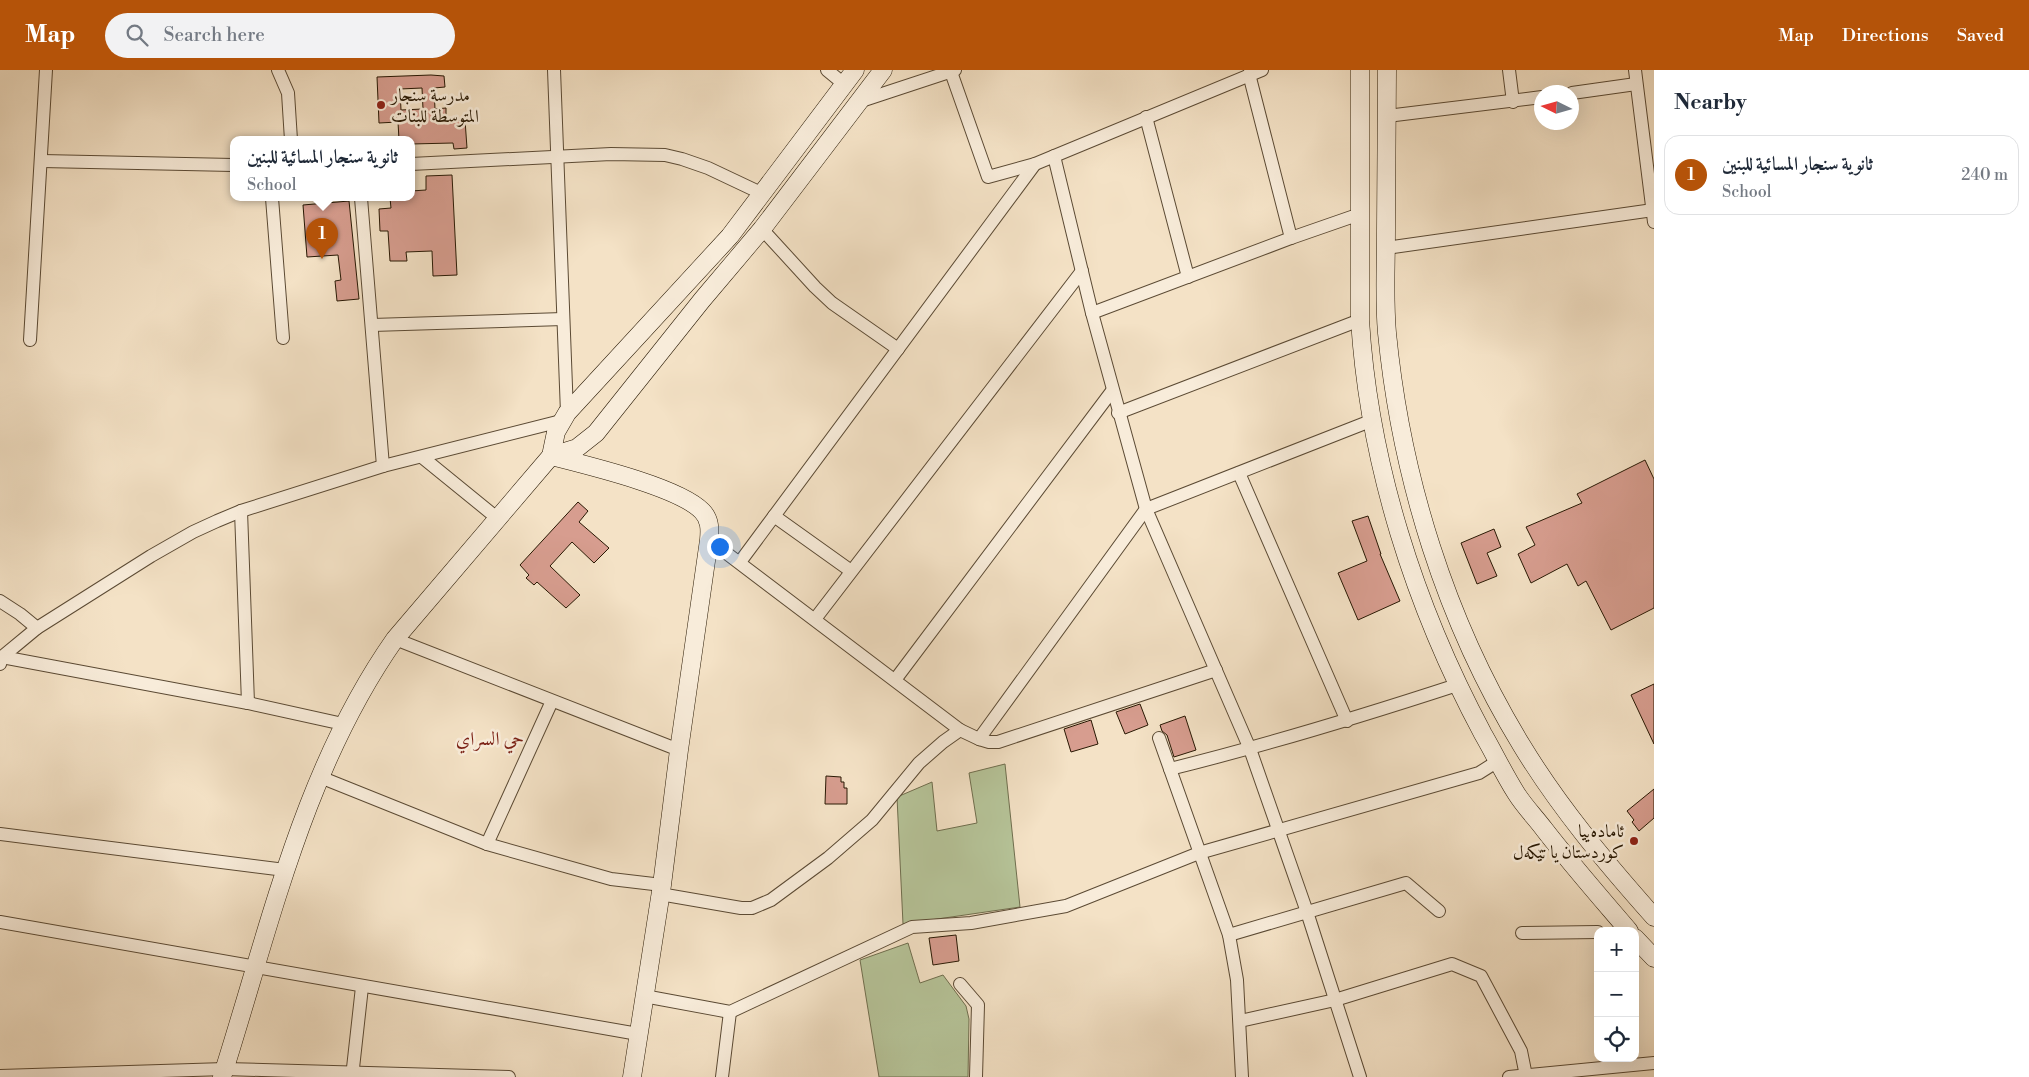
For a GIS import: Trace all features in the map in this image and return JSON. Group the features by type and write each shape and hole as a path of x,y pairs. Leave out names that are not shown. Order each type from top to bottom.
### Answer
{"street":[{"path":"30,340 46,70"},
{"path":"278,70 288,93 291,136"},
{"path":"554,70 563,319 564,417 562,431 568,439 578,443 588,441"},
{"path":"224,1073 285,870 320,777 360,693 395,639 551,456 553,444 564,417 730,236 850,77 827,70"},
{"path":"551,456 577,448 588,441 762,229 883,70"},
{"path":"858,102 953,71 988,176 1035,164 1262,70"},
{"path":"1360,70 1360,320 1362,356 1384,477 1399,530 1424,603 1457,685 1516,794 1576,870 1626,927"},
{"path":"1387,70 1386,248 1388,341 1403,444 1422,520 1451,600 1482,674 1522,746 1571,816 1612,869 1654,917"},
{"path":"1509,70 1513,102"},
{"path":"1386,248 1653,216 1652,178 1635,70"},
{"path":"1249,74 1291,238"},
{"path":"1579,92 1636,84"},
{"path":"1387,116 1534,98"},
{"path":"1146,117 1188,277"},
{"path":"415,164 611,154 665,155 708,168 763,194"},
{"path":"1054,156 1112,391 1146,509 1250,749 1307,912 1360,1077"},
{"path":"42,161 230,164"},
{"path":"740,562 1035,164"},
{"path":"272,201 283,338"},
{"path":"361,201 384,466"},
{"path":"1092,313 1360,214"},
{"path":"762,229 832,303 898,349"},
{"path":"815,619 1082,271"},
{"path":"372,324 563,319"},
{"path":"1118,413 1360,320"},
{"path":"895,680 1112,391"},
{"path":"1,660 37,628 172,543 242,511 384,466 564,417"},
{"path":"979,739 1146,509 1373,420"},
{"path":"551,456 652,486 691,502 703,512 710,529 661,889 632,1077"},
{"path":"422,457 497,518"},
{"path":"1239,473 1347,721"},
{"path":"242,511 248,702"},
{"path":"774,516 851,571"},
{"path":"709,540 960,730 989,742 998,742 1216,670"},
{"path":"0,601 37,628"},
{"path":"395,639 679,750"},
{"path":"1,660 248,702 344,724"},
{"path":"1170,769 1250,749 1347,721 1457,685"},
{"path":"487,844 552,701"},
{"path":"320,777 487,844 610,879 741,908 752,908 766,903 850,841 872,820 919,763 960,730"},
{"path":"1159,738 1229,935 1237,980 1242,1077"},
{"path":"644,996 730,1012 912,927 971,923 1066,906 1199,853 1479,772 1522,746"},
{"path":"0,834 285,870"},
{"path":"1229,935 1406,883 1439,911"},
{"path":"0,922 638,1034"},
{"path":"1522,933 1594,932"},
{"path":"1639,942 1654,958"},
{"path":"1240,1021 1335,1000 1452,964 1481,976 1522,1051 1526,1076"},
{"path":"960,984 978,1005 976,1077"},
{"path":"352,1075 362,987"},
{"path":"722,1077 730,1012"},
{"path":"1509,1077 1654,1063"},
{"path":"0,1076 224,1073 509,1077"}],"green space":[{"path":"1005,764 1020,907 903,924 897,797 932,782 937,831 977,823 969,773"},
{"path":"908,943 920,983 943,975 966,1006 969,1019 968,1077 879,1077 860,960"}],"building":[{"path":"444,76 445,87 434,88 435,109 446,108 446,121 465,120 467,148 454,149 453,143 415,144 415,136 399,136 398,122 379,123 377,77","holes":["422,88 423,109 401,110 400,89"]},
{"path":"452,175 457,275 433,276 432,251 406,252 407,261 390,261 388,231 380,231 379,209 391,208 390,201 415,201 415,191 426,190 426,176"},
{"path":"349,201 359,299 337,301 335,281 341,280 338,255 307,257 303,205"},
{"path":"1645,460 1654,479 1654,608 1611,630 1586,581 1578,586 1567,564 1531,583 1518,554 1535,545 1526,527 1582,503 1577,494"},
{"path":"578,502 588,511 579,522 609,548 594,563 572,542 550,566 580,595 566,608 537,582 534,585 526,578 529,575 520,565"},
{"path":"1368,516 1380,554 1400,601 1358,620 1338,573 1367,561 1352,521"},
{"path":"1494,529 1501,547 1487,553 1497,576 1477,584 1461,543"},
{"path":"1654,684 1654,744 1631,695"},
{"path":"1140,704 1148,725 1125,734 1116,712"},
{"path":"1185,716 1196,750 1174,757 1167,735 1162,731 1160,725"},
{"path":"1091,720 1098,744 1071,752 1064,729"},
{"path":"826,776 841,777 841,782 844,782 844,788 847,788 847,804 825,804"},
{"path":"1654,789 1654,818 1639,831 1627,811"},
{"path":"956,935 959,961 933,965 929,938"}],"place":[{"name":"مدرسة سنجار المتوسطة للبنات","path":"381,105"},
{"name":"ثانوية سنجار المسائية للبنين","path":"322,259"},
{"name":"ئامادەییا کوردستان یا تێکەل","path":"1634,841"}],"district":[{"name":"حي السراي","path":"490,739"}]}
